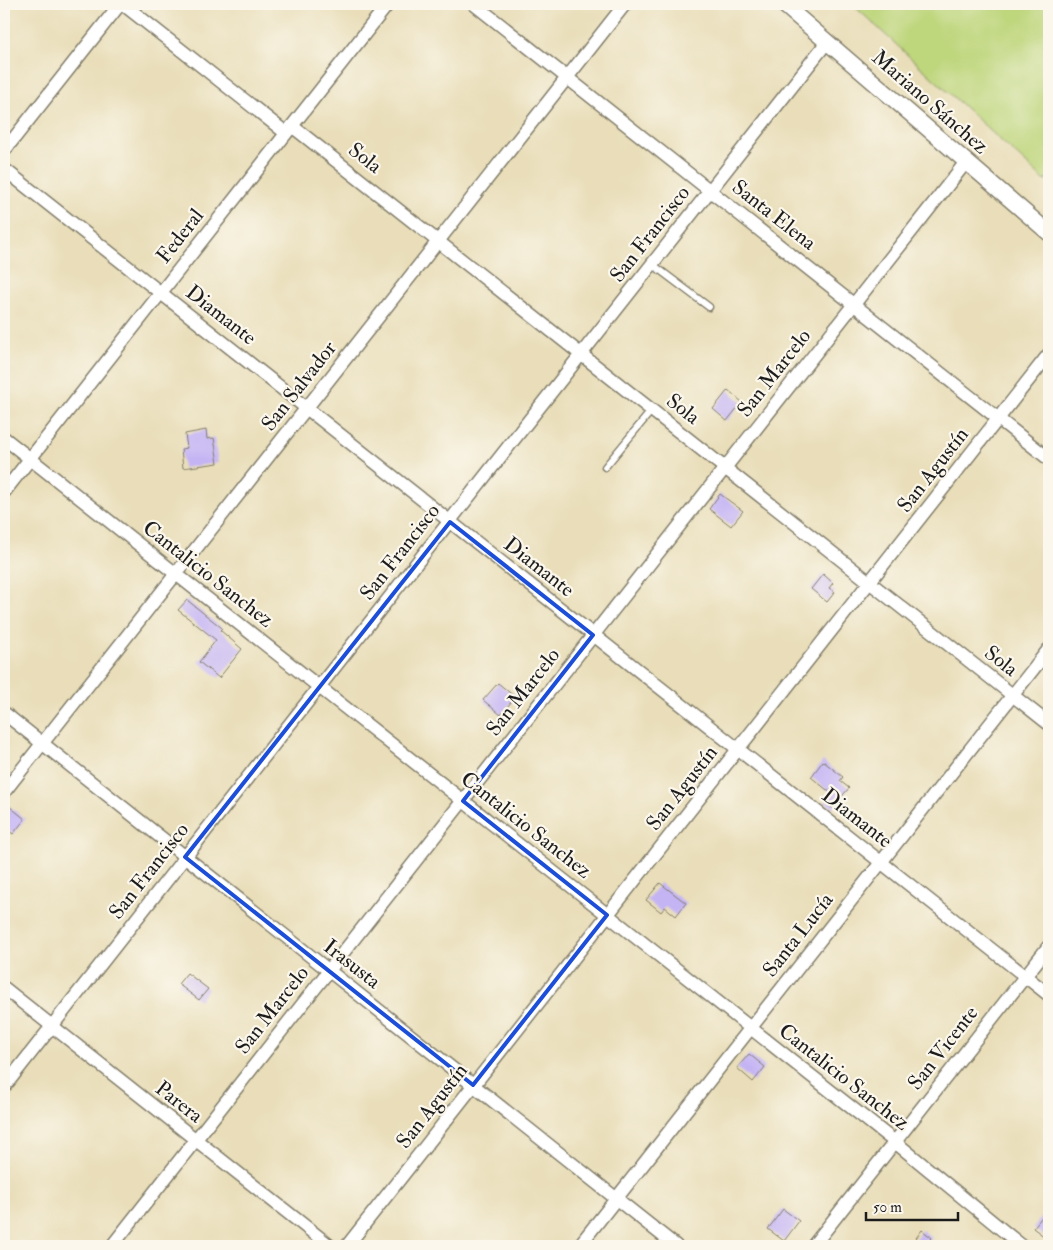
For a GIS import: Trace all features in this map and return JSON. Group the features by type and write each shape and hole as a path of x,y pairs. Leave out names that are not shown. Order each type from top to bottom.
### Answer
{"street":[{"name":"Sola","path":"121,4 438,241 1049,724"},
{"path":"4,151 121,4"},
{"name":"Federal","path":"4,492 388,4"},
{"name":"Santa Elena","path":"474,4 1049,458"},
{"name":"San Salvador","path":"4,792 625,4"},
{"name":"Mariano Sánchez","path":"783,4 1049,233"},
{"name":"San Francisco","path":"4,1088 827,42"},
{"name":"San Marcelo","path":"112,1246 966,162"},
{"name":"Diamante","path":"4,169 1049,995"},
{"name":"San Agustín","path":"346,1246 1049,354"},
{"name":"Cantalicio Sanchez","path":"4,438 894,1142 1022,1246"},
{"name":"Santa Lucía","path":"579,1246 1049,649"},
{"name":"Irasusta","path":"4,713 676,1246"},
{"name":"San Vicente","path":"813,1246 1049,946"},
{"name":"Parera","path":"4,988 330,1246"}],"lane":[{"path":"652,264 709,307"},
{"path":"605,467 652,410"}],"highlighted area":[{"path":"450,522 593,635 463,801 607,915 473,1085 185,857"}],"green space":[{"path":"852,4 1049,4 1049,175 1045,181"}],"building":[{"path":"728,390 742,402 727,421 713,409"},
{"path":"206,430 207,439 214,438 218,463 183,468 181,449 187,448 185,434"},
{"path":"720,494 743,511 731,526 709,509"},
{"path":"823,574 833,583 829,588 835,592 827,602 811,589"},
{"path":"187,600 222,628 220,630 242,649 219,678 199,662 216,640 178,610"},
{"path":"498,683 515,697 501,715 483,700"},
{"path":"823,761 843,777 840,781 849,788 832,808 825,802 832,794 811,777"},
{"path":"9,806 25,819 13,834 4,827 4,813"},
{"path":"660,883 686,903 676,916 665,907 661,912 646,900"},
{"path":"187,973 208,989 199,1000 178,984"},
{"path":"749,1054 765,1067 753,1082 737,1068"},
{"path":"783,1209 799,1221 784,1241 768,1229"},
{"path":"1042,1217 1049,1222 1049,1240 1033,1228"},
{"path":"922,1230 932,1238 925,1246 910,1246"}]}
